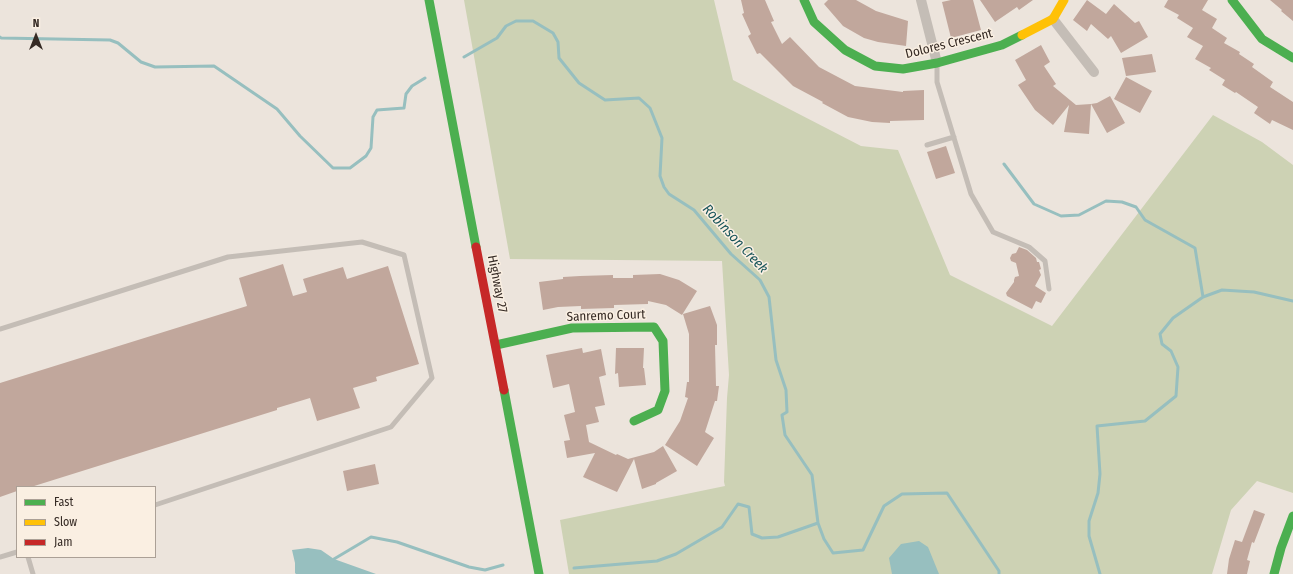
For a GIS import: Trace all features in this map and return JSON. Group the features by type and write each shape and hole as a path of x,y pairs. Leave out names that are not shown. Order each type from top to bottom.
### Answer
{"street":[{"name":"Highway 27","path":"429,0 539,574"},
{"name":"Dolores Crescent","path":"804,0 814,22 845,50 875,66 903,69 937,63 1002,45 1053,19"},
{"path":"921,0 937,63"},
{"path":"1064,0 1053,19 1094,72"},
{"path":"1232,0 1262,39 1293,58"},
{"name":"Sanremo Court","path":"496,345 572,328 654,327 663,341 665,391 658,410 634,422"},
{"path":"1274,574 1281,548 1293,516"}],"lane":[{"path":"937,63 937,82 971,194 993,232 1029,247 1045,261 1049,289"},
{"path":"927,145 954,137"},
{"path":"0,329 228,257 362,242 404,256 432,378 391,427 156,506"},
{"path":"0,557 16,552"},
{"path":"28,558 33,574"}],"green space":[{"path":"464,0 714,0 733,80 861,146 898,150 950,275 1052,326 1213,115 1262,142 1293,165 1293,493 1257,481 1231,510 1212,574 569,574 560,520 725,486 729,375 722,261 510,259"}],"water":[{"path":"919,541 928,547 939,574 892,574 889,558 901,544"},
{"path":"308,548 321,550 334,559 376,574 296,574 292,550"}],"building":[{"path":"741,0 765,0 774,21 771,22 782,44 790,37 819,67 855,86 903,92 924,90 924,120 890,121 890,123 872,122 848,117 793,86 760,53 757,54 748,36 751,34 742,14 744,13"},
{"path":"828,0 856,0 876,11 908,21 906,46 878,42 864,38 843,26 824,4"},
{"path":"951,0 973,0 981,30 951,38 942,2"},
{"path":"980,0 1033,0 1019,10 1017,7 995,22"},
{"path":"1087,0 1106,14 1114,4 1135,23 1139,21 1148,37 1121,53 1111,36 1108,39 1091,24 1087,31 1073,20"},
{"path":"1168,0 1208,0 1202,10 1217,19 1212,28 1227,38 1224,43 1240,52 1239,54 1254,64 1252,67 1273,82 1270,87 1293,102 1293,130 1272,120 1270,124 1254,113 1258,107 1236,92 1235,93 1222,85 1225,80 1209,70 1211,68 1195,59 1203,46 1187,37 1193,28 1177,18 1179,15 1164,7"},
{"path":"1270,0 1293,0 1293,21 1281,11 1282,10"},
{"path":"1041,45 1050,62 1044,66 1056,84 1053,86 1076,105 1091,104 1089,134 1064,132 1069,105 1053,125 1035,110 1018,85 1026,80 1015,60"},
{"path":"1152,54 1156,72 1126,76 1122,58"},
{"path":"1126,77 1152,91 1140,113 1114,99"},
{"path":"1110,96 1125,123 1107,133 1091,104 1097,103"},
{"path":"946,146 955,173 936,179 927,152"},
{"path":"1019,247 1027,250 1036,258 1041,269 1039,270 1041,275 1035,286 1046,293 1041,303 1036,301 1032,309 1007,296 1006,293 1014,282 1015,277 1019,276 1016,263 1011,261 1010,258 1012,254 1016,253"},
{"path":"283,264 293,296 307,292 303,279 343,267 347,279 388,266 419,364 376,377 377,381 353,388 360,408 317,421 310,398 277,408 277,410 34,486 16,486 16,491 0,497 0,383 247,306 239,278"},
{"path":"660,274 679,280 697,291 682,315 666,305 648,301 648,304 614,305 614,308 581,309 581,306 558,307 543,310 539,282 563,279 563,277 613,275 613,278 633,278 633,275"},
{"path":"710,306 717,325 717,345 715,345 716,386 719,386 717,401 715,401 705,432 714,438 697,466 665,445 680,421 688,398 685,397 687,382 689,382 689,334 683,314"},
{"path":"582,348 583,353 601,349 606,375 599,377 605,405 595,407 599,422 586,425 589,442 628,459 654,452 663,446 677,471 656,484 642,489 634,459 617,492 583,477 595,453 567,458 564,441 570,440 564,415 575,412 569,384 553,388 546,355"},
{"path":"616,348 644,348 643,368 646,385 619,387 618,373 615,374"},
{"path":"375,464 379,484 347,491 343,471"},
{"path":"1254,510 1265,514 1254,543 1252,542 1247,560 1250,561 1247,574 1227,574 1229,559 1235,540 1242,542"}],"waterway":[{"name":"Robinson Creek","path":"464,57 497,38 506,26 516,21 533,21 553,33 558,42 559,58 579,83 605,100 639,98 650,108 662,138 660,176 664,187 669,194 694,210 731,254 760,280 769,297 776,360 786,390 787,412 782,415 785,435 812,475 818,523 824,539 833,553 863,550 884,506 902,494 947,493 999,571 999,574"},
{"name":"Robinson Creek","path":"0,37 110,40 118,43 141,62 155,67 214,66 277,109 300,136 333,168 350,168 366,156 371,148 373,117 377,110 404,108 406,94 412,86 425,78"},
{"path":"1004,164 1034,204 1061,216 1079,215 1106,201 1122,202 1136,207 1145,220 1195,248 1203,297"},
{"name":"Robinson Creek","path":"1100,574 1089,536 1089,521 1098,493 1100,474 1097,426 1145,421 1176,396 1178,367 1171,351 1162,344 1160,334 1173,318 1203,297 1222,290 1254,292 1293,301"},
{"path":"574,568 657,561 676,554 722,527 738,504 749,507 752,534 762,538 778,537 818,523"},
{"path":"334,559 371,537 397,542 469,567 485,570 503,565"}],"traffic: fast":[{"path":"429,0 476,247"},
{"path":"804,0 814,22 845,50 875,66 903,69 937,63 1002,45 1022,35"},
{"path":"1232,0 1262,39 1293,58"},
{"path":"496,345 572,328 654,327 663,341 665,391 658,410 634,421"},
{"path":"504,390 539,574"},
{"path":"1274,574 1281,548 1293,516"}],"traffic: slow":[{"path":"1022,35 1053,19 1064,0"}],"traffic: jam":[{"path":"476,247 504,390"}]}
